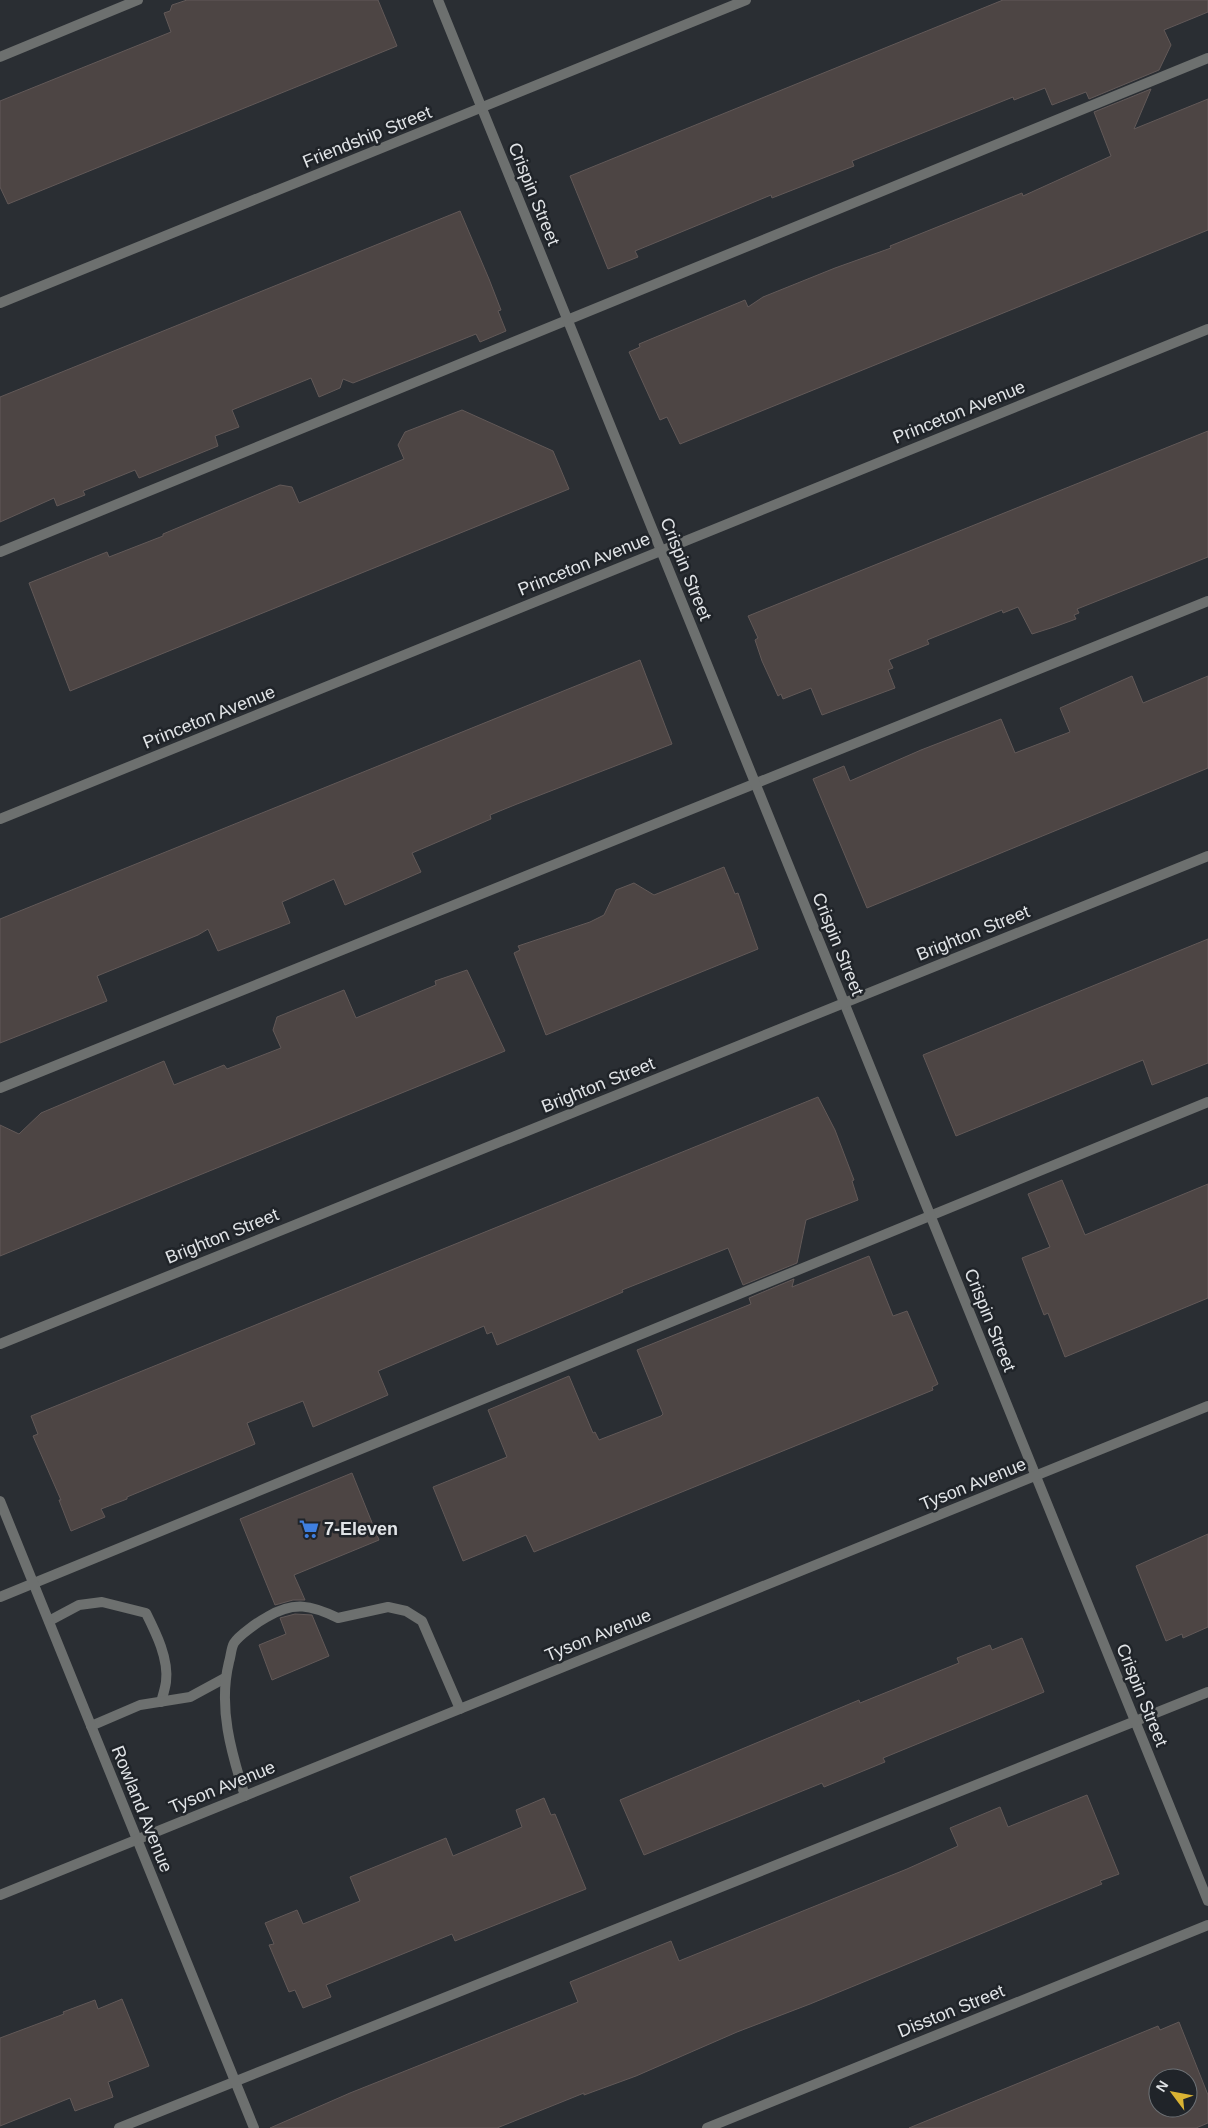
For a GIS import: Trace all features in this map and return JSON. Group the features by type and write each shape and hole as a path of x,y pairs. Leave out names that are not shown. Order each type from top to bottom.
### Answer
{"street":[{"path":"0,56 138,0"},
{"name":"Crispin Street","path":"438,0 1208,1901"},
{"name":"Friendship Street","path":"0,303 746,0"},
{"path":"0,552 1208,58"},
{"name":"Princeton Avenue","path":"0,819 1208,329"},
{"path":"0,1088 1208,602"},
{"name":"Brighton Street","path":"0,1344 1208,856"},
{"path":"0,1596 1208,1102"},
{"name":"Tyson Avenue","path":"0,1895 1208,1406"},
{"name":"Rowland Avenue","path":"0,1501 254,2128"},
{"path":"49,1621 79,1606 102,1602 146,1613 155,1631 164,1660 166,1681 161,1702"},
{"path":"245,1796 232,1754 226,1722 225,1678 234,1642 256,1623 280,1609 318,1608 338,1618 388,1607 406,1611 422,1622 460,1709"},
{"path":"91,1726 140,1705 190,1697 225,1678"},
{"path":"119,2128 1208,1692"},
{"name":"Disston Street","path":"706,2128 1208,1925"}],"building":[{"path":"187,0 378,0 397,46 8,204 0,187 0,101 171,32 164,13 170,11 172,5"},
{"path":"1003,0 1208,0 1208,12 1164,30 1171,45 1159,70 1089,99 1086,92 1052,105 1045,88 1014,100 1013,97 852,161 854,166 772,198 771,195 635,251 638,257 608,269 570,176"},
{"path":"1151,89 1134,129 1208,99 1208,230 680,444 667,417 660,420 629,352 640,347 639,344 745,300 748,307 763,297 891,248 890,246 1022,193 1023,196 1111,156 1094,112"},
{"path":"460,211 501,310 498,311 506,331 480,342 476,334 353,383 343,379 340,388 319,397 311,378 232,410 239,427 215,436 218,446 139,478 135,470 83,491 85,495 57,506 54,498 0,522 0,397"},
{"path":"462,410 553,451 569,489 70,691 29,583 107,552 109,557 163,536 163,534 280,485 292,487 299,503 404,459 398,445 405,432"},
{"path":"1208,431 1208,557 1077,609 1079,613 1074,615 1076,619 1032,634 1018,607 1003,613 1002,610 927,640 929,644 889,660 893,668 888,670 895,688 822,715 811,688 783,699 781,694 778,696 762,661 755,640 758,638 748,616"},
{"path":"640,660 672,744 490,815 491,819 412,853 421,872 345,905 334,879 282,902 290,923 218,951 208,929 198,935 97,976 107,1001 0,1043 0,919"},
{"path":"1132,676 1143,703 1208,676 1208,768 867,908 813,779 844,766 850,781 921,750 1001,719 1015,753 1070,732 1060,708"},
{"path":"724,867 735,894 738,893 758,949 546,1035 514,953 520,950 518,946 590,922 604,915 616,890 634,883 654,895"},
{"path":"1208,939 1208,1063 1152,1085 1143,1060 956,1136 923,1055"},
{"path":"467,970 505,1051 0,1256 0,1125 19,1134 41,1113 164,1061 174,1085 224,1065 227,1069 281,1048 273,1030 277,1017 344,990 356,1018 436,985 435,981"},
{"path":"818,1097 835,1130 854,1180 852,1181 858,1200 806,1220 797,1263 743,1285 728,1248 622,1290 623,1292 497,1345 492,1332 487,1334 484,1326 378,1371 388,1395 313,1427 303,1401 247,1423 255,1444 101,1509 105,1517 71,1531 59,1500 61,1500 33,1436 38,1434 31,1416"},
{"path":"1062,1180 1085,1235 1208,1184 1208,1298 1065,1357 1048,1313 1044,1315 1022,1258 1050,1247 1028,1194"},
{"path":"869,1256 893,1316 907,1311 938,1384 932,1387 933,1390 534,1552 526,1535 463,1561 433,1487 507,1457 488,1410 569,1376 593,1433 595,1432 599,1440 661,1416 663,1414 637,1350 751,1304 749,1298 794,1279 792,1287"},
{"name":"7-Eleven","path":"352,1473 379,1540 294,1575 305,1600 293,1600 275,1605 240,1519"},
{"path":"1208,1534 1208,1627 1183,1638 1182,1634 1166,1641 1136,1566"},
{"path":"295,1614 312,1615 329,1656 272,1680 259,1645 286,1634 280,1618"},
{"path":"1022,1638 1044,1692 883,1758 885,1762 824,1787 822,1783 644,1855 620,1800 859,1700 860,1703 959,1663 957,1658 990,1645 992,1650"},
{"path":"1087,1795 1119,1874 1100,1881 1102,1884 737,2032 636,2076 584,2095 584,2093 497,2128 270,2128 350,2093 578,2002 570,1982 671,1941 679,1961 907,1869 958,1846 950,1828 1000,1807 1008,1827"},
{"path":"544,1798 551,1815 555,1814 586,1889 455,1941 452,1934 326,1985 331,1997 303,2008 295,1990 289,1992 269,1945 274,1944 265,1923 297,1910 303,1924 360,1901 350,1877 446,1838 453,1856 522,1827 516,1810"},
{"path":"122,1999 149,2066 108,2082 113,2097 75,2111 70,2098 0,2126 0,2038 95,2000 98,2009"},
{"path":"1179,2022 1197,2068 1148,2068 1148,2118 1198,2118 1198,2070 1208,2095 1208,2123 1196,2128 909,2128 1158,2026 1160,2030"}],"place":[{"name":"7-Eleven","path":"309,1529"}]}
